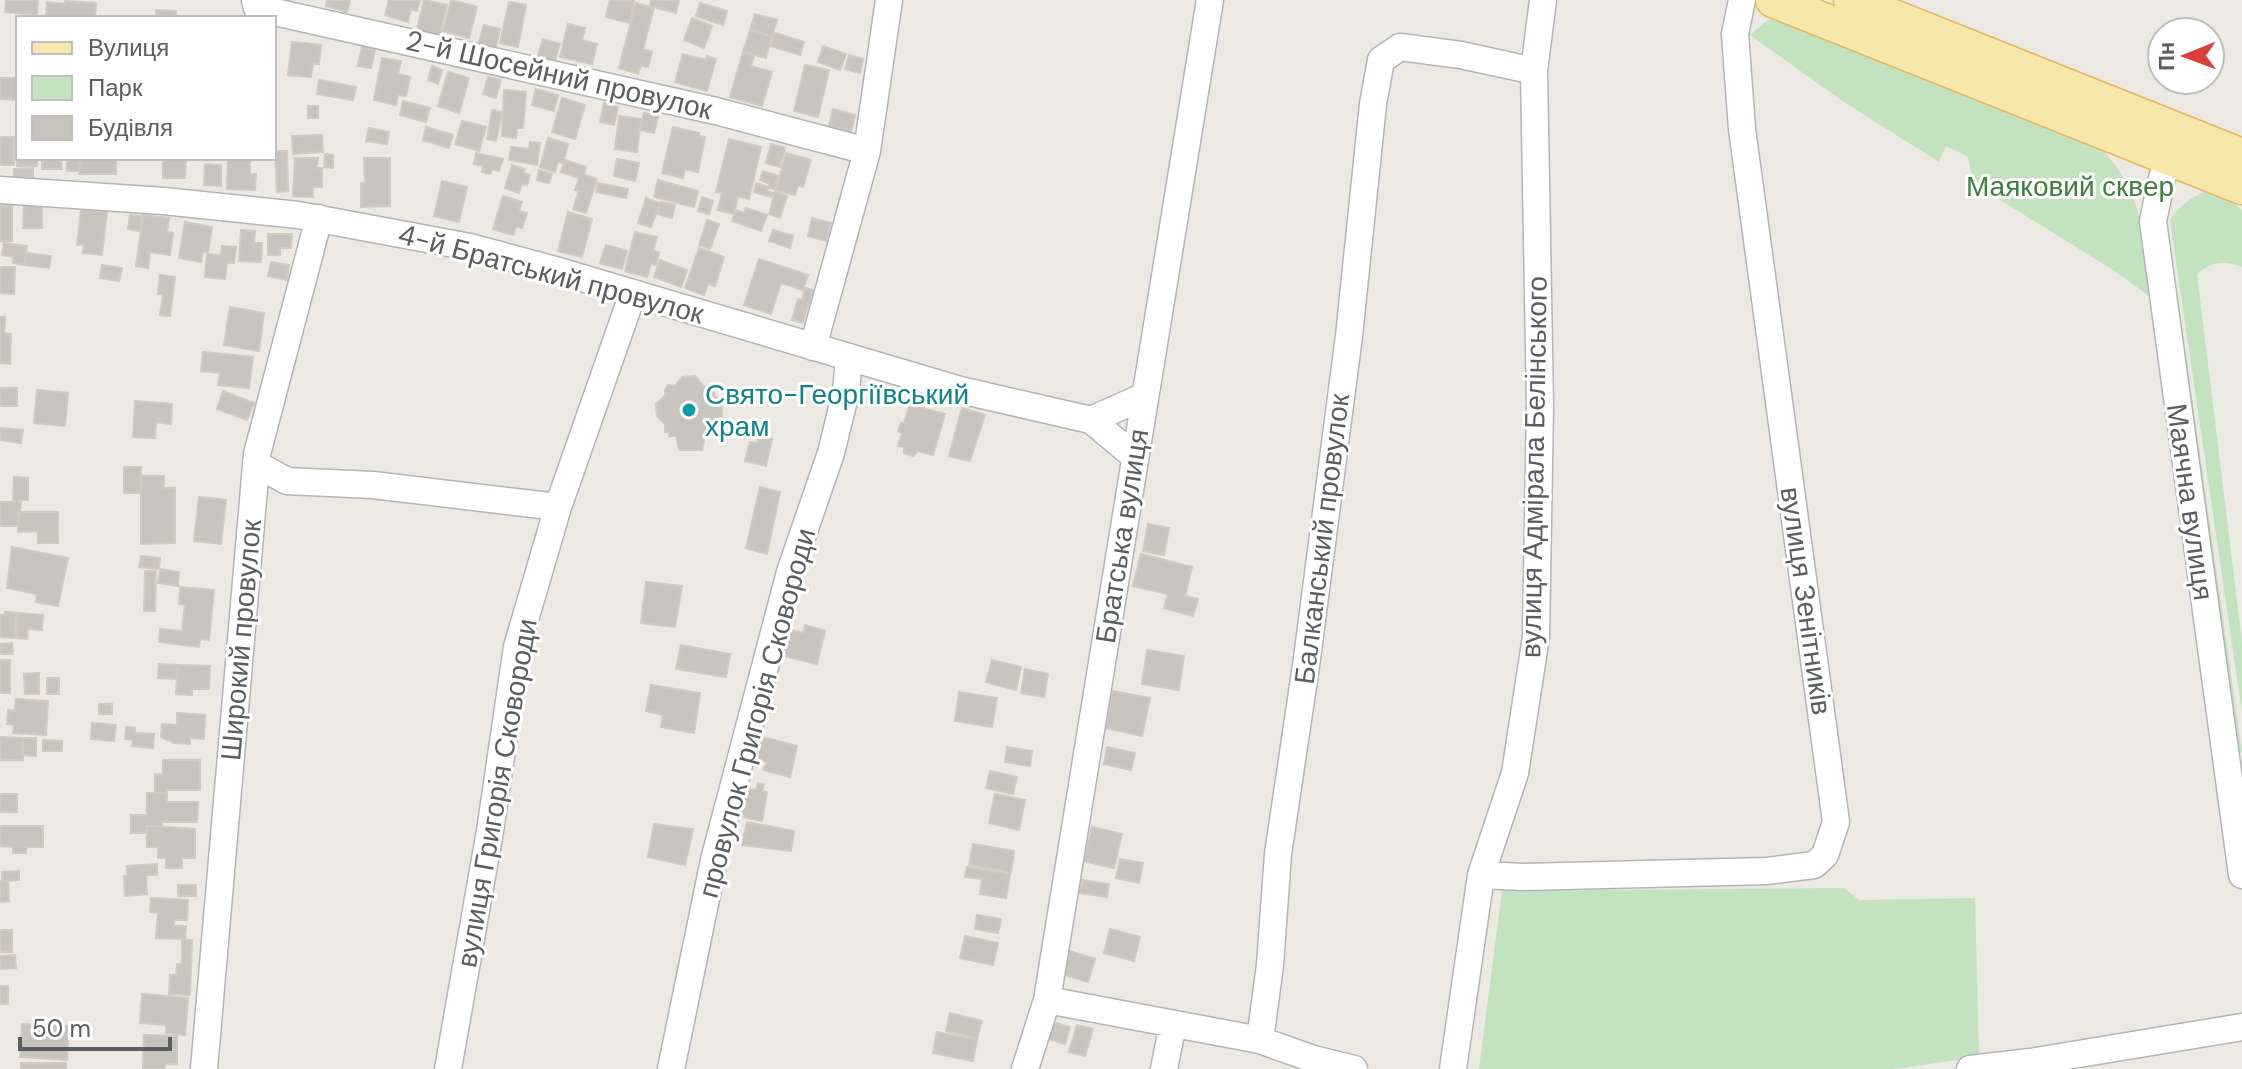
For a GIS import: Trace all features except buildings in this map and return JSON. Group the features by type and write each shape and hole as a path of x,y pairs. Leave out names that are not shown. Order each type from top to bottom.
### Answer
{"main road":[{"path":"1773,0 2174,145 2242,156"},
{"path":"1851,0 2174,145 2242,187"}],"street":[{"name":"2-й Шосейний провулок","path":"255,0 257,8 716,111 867,151"},
{"path":"813,347 867,151 889,0"},
{"name":"Братська вулиця","path":"1025,1069 1047,1000 1210,0"},
{"name":"вулиця Адмірала Белінського","path":"1453,1069 1481,875 1515,773 1536,637 1540,405 1534,71 1543,0"},
{"name":"вулиця Зенітників","path":"1481,875 1524,877 1767,871 1814,865 1825,855 1836,822 1742,129 1735,34 1742,0"},
{"name":"Балканський провулок","path":"1260,1040 1270,965 1278,854 1349,336 1373,104 1381,60 1400,47 1461,55 1534,71"},
{"name":"Маячна вулиця","path":"2174,145 2153,221 2242,875"},
{"name":"4-й Братський провулок","path":"0,190 164,201 319,218 470,247 960,390 1091,420 1134,456"},
{"name":"Широкий провулок","path":"204,1069 256,464 319,218"},
{"name":"вулиця Григорія Сковороди","path":"448,1069 490,831 517,647 558,507 633,293"},
{"name":"провулок Григорія Сковороди","path":"671,1069 714,860 790,572 831,453 846,392 849,358"},
{"path":"1091,420 1145,396"},
{"path":"256,464 287,481 373,485 558,507"},
{"path":"1047,1000 1260,1040 1312,1064 1354,1069"},
{"path":"1164,1069 1173,1024"},
{"path":"1970,1069 2242,1027"}],"green space":[{"name":"Маяковий сквер","path":"1784,18 2097,145 2113,162 2133,197 2143,235 2152,298 2113,270 1973,183 1968,157 1946,146 1939,162 1844,102 1750,35 1768,20"},
{"path":"2218,190 2242,210 2242,267 2218,263 2197,274 2242,642 2242,712 2170,220 2188,200"},
{"path":"2177,340 2185,348 2242,753 2238,750"},
{"path":"1844,888 1859,900 1975,898 1979,1057 1893,1069 1479,1069 1502,891"}],"place":[{"name":"Свято-Георгіївський храм","path":"689,410"}]}
